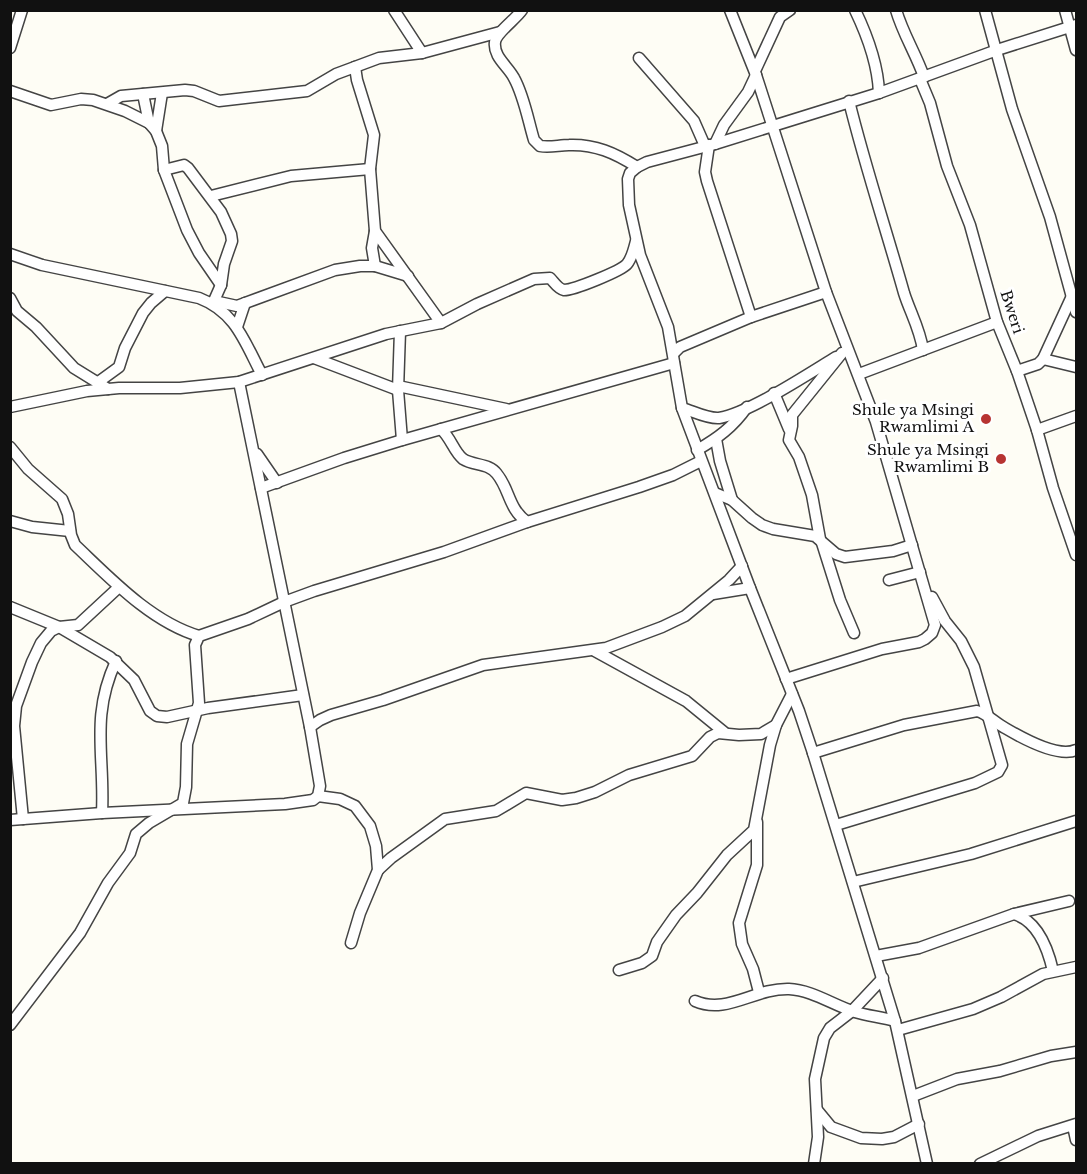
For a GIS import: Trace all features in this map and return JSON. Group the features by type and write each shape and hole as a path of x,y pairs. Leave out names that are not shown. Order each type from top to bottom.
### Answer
{"street":[{"path":"10,48 22,10"},
{"path":"17,24 30,10"},
{"path":"394,10 422,53"},
{"path":"522,10 513,22 500,32 495,40 496,51 518,84 534,140 540,146 585,145 612,152 637,167"},
{"path":"730,10 773,126 845,351 859,374 876,422 935,625 925,639 882,649 786,680"},
{"path":"751,317 705,172 709,145 748,92 780,17 790,10"},
{"path":"855,10 878,69 879,93"},
{"name":"Bweri","path":"896,10 901,28 919,61 947,166 972,234 997,322 1017,371 1076,553"},
{"path":"985,10 1012,109 1050,217 1077,312"},
{"path":"1065,10 1073,26 1077,50"},
{"path":"927,1164 897,1025 836,825 792,694 682,408 664,315 636,242 627,188 630,173 647,162 879,93 997,50 1073,26"},
{"path":"107,104 121,96 143,94 194,91 219,101 307,91 336,74 380,58 422,53 500,32"},
{"path":"639,58 694,121 709,145"},
{"path":"355,67 374,135 370,169 375,231 372,248 375,266"},
{"path":"10,91 51,105 81,99 107,104 153,127"},
{"path":"153,127 162,93"},
{"path":"143,94 153,127 162,146 164,170 187,230 199,253 221,285"},
{"path":"849,101 874,193 907,303 918,327 923,350"},
{"path":"164,170 186,166 211,196 227,224 232,241 221,285 213,302"},
{"path":"211,196 291,176 370,169"},
{"path":"375,231 441,323"},
{"path":"10,407 87,391 180,388 239,382 400,331 420,329 441,323 534,279 550,278 564,290 615,272 626,265 636,242"},
{"path":"10,254 42,265 232,306 335,270 375,266 408,276"},
{"path":"97,383 119,367 125,348 143,314 151,303 165,291"},
{"path":"261,488 344,458 674,358 680,347 751,317 826,292"},
{"path":"1017,371 1038,364 1043,359 1072,296"},
{"path":"213,302 237,327 262,375"},
{"path":"237,327 246,303"},
{"path":"12,304 16,311 36,327 74,368 108,389"},
{"path":"859,374 997,322"},
{"path":"400,331 398,388 402,440"},
{"path":"682,408 718,418 774,393 845,351"},
{"path":"845,351 792,415 790,443 799,457 812,495 821,540 840,600 854,633"},
{"path":"314,358 398,388 461,398 508,410"},
{"path":"1043,359 1077,367"},
{"path":"10,820 285,804 313,800 318,796 320,786 310,727 239,382"},
{"path":"774,393 790,434"},
{"path":"697,450 732,427 747,407"},
{"path":"1037,430 1077,416"},
{"path":"441,429 464,460 488,467 497,474 511,505 527,522"},
{"path":"716,439 732,500"},
{"path":"251,446 277,483"},
{"path":"10,447 28,469 62,499 75,545 119,587 168,622 199,636 248,619 284,602 353,578 444,552 527,522 639,487 673,475 701,461"},
{"path":"715,493 732,500 762,525 809,535 821,540 836,554 845,557 893,551 912,545"},
{"path":"1064,519 1077,514"},
{"path":"10,521 32,527 70,531"},
{"path":"893,551 902,554 919,568"},
{"path":"310,727 331,715 383,700 483,665 529,657 595,651 675,622 713,594 742,566"},
{"path":"889,579 919,568"},
{"path":"23,819 14,742 16,706 41,643 45,636 59,627 78,625 119,587"},
{"path":"713,594 750,588"},
{"path":"836,825 975,783 998,772 1002,765 980,686 966,652 925,588"},
{"path":"10,608 59,627 116,662 134,680 153,715 167,717 258,700 303,695"},
{"path":"10,1025 80,933 108,883 130,853 136,834 149,823 183,803 187,744 198,710 199,690 195,645 199,636"},
{"path":"595,651 686,701 724,732"},
{"path":"102,813 100,712 104,692 116,662"},
{"path":"759,992 753,969 742,944 739,923 757,865 757,822 766,765 776,725 792,694"},
{"path":"813,753 934,717 976,711 987,715 1005,729 1045,747 1068,753 1077,750"},
{"path":"351,943 360,913 378,870 445,819 496,811 526,793 562,800 585,795 629,776 692,756 710,737 724,732 761,734 776,725"},
{"path":"318,796 346,801 362,814 374,836 378,870"},
{"path":"853,882 970,854 1077,821"},
{"path":"619,970 642,963 652,956 657,942 676,915 727,855 748,836 757,822"},
{"path":"876,956 919,948 1014,914 1069,901"},
{"path":"1014,914 1023,917 1037,931 1053,971"},
{"path":"695,1001 705,1005 721,1006 759,992 789,989 801,991 852,1011 897,1025 921,1025 973,1009 1033,978 1053,971 1077,967"},
{"path":"814,1164 818,1137 815,1079 824,1038 836,1022 852,1011 883,978"},
{"path":"913,1096 966,1077 991,1074 1032,1060 1077,1052"},
{"path":"815,1107 831,1127 861,1138 894,1137 919,1124"},
{"path":"980,1164 1038,1136 1075,1125 1077,1140"}],"place":[{"name":"Shule ya Msingi Rwamlimi A","path":"986,419"},
{"name":"Shule ya Msingi Rwamlimi B","path":"1001,459"}]}
